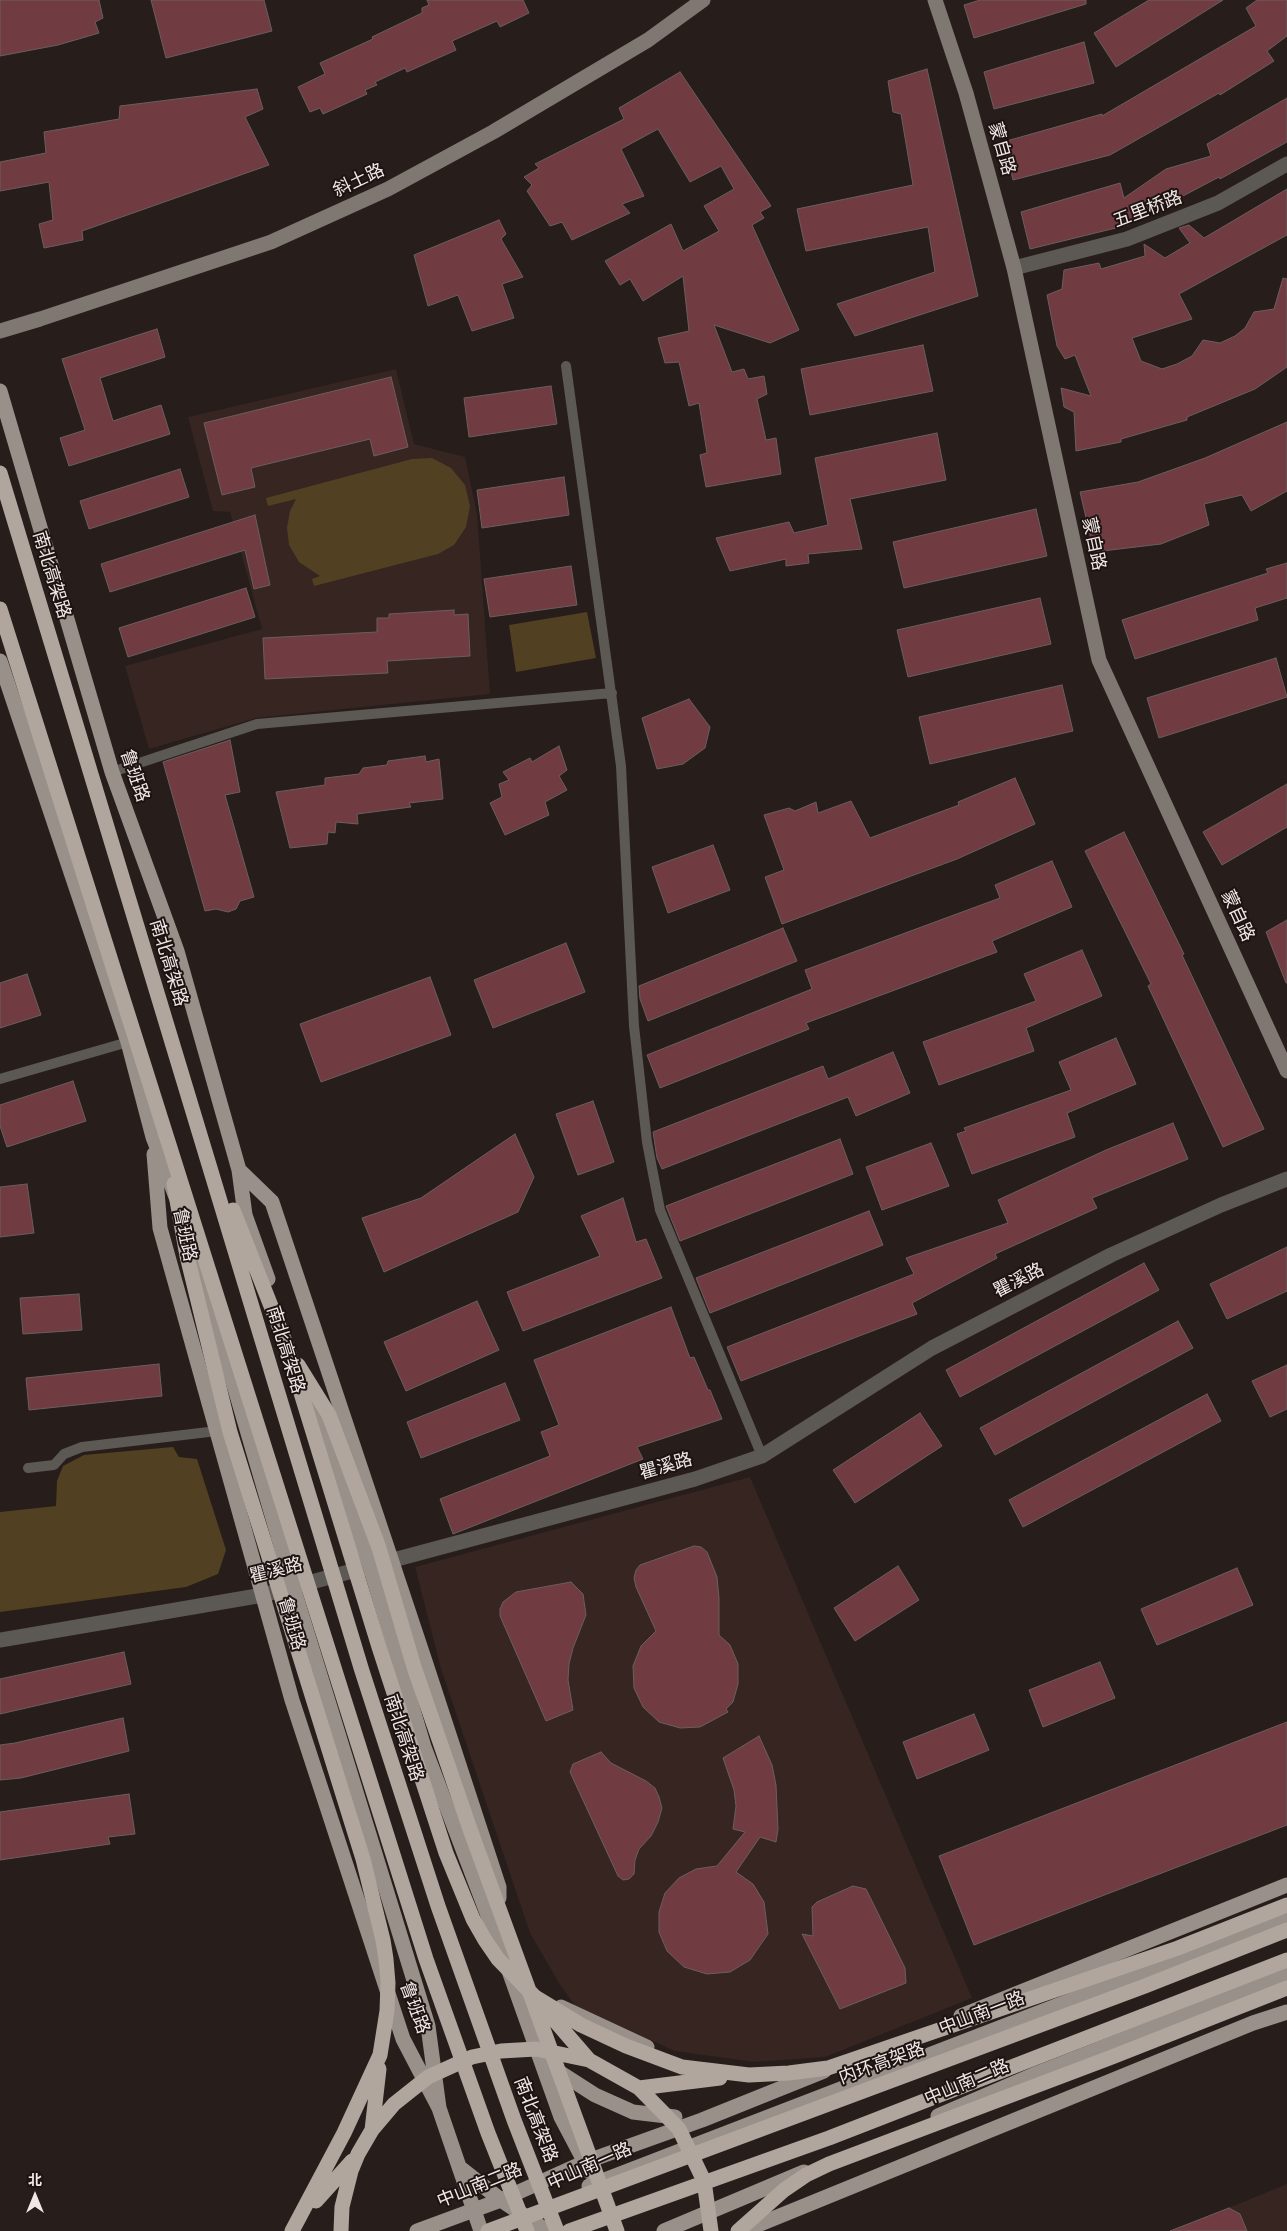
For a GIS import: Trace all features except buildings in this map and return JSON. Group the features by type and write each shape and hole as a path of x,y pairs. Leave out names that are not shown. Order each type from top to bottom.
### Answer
{"highway":[{"name":"南北高架路","path":"0,473 362,1671 438,1906 514,2120 557,2231"},
{"path":"0,609 426,1959 488,2133 527,2224"},
{"path":"195,1114 286,1344 376,1638 446,1853 473,1919 498,1959 535,1997 589,2060"},
{"path":"163,1123 187,1256 230,1432 360,1849 379,1921 388,1984 372,2130"},
{"path":"286,1344 329,1415 379,1548 414,1666 471,1832 617,2231"},
{"path":"639,2088 828,2068 1178,1948 1287,1905"},
{"name":"内环高架路","path":"488,2231 1145,1986 1287,1930"},
{"path":"569,2231 829,2138 1287,1960"},
{"path":"738,2231 784,2190 806,2175 828,2164 1112,2057 1287,1988"},
{"path":"535,1997 581,2025 653,2058 682,2067 749,2075"},
{"path":"341,2231 342,2207 358,2154 372,2130 394,2104 428,2077 472,2057 501,2051 536,2050 589,2060 639,2088 679,2129 704,2181 711,2231"},
{"path":"292,2231 344,2133 380,2055"},
{"path":"301,2217 358,2154"}],"main road":[{"name":"鲁班路","path":"0,391 112,772 177,951 239,1170 245,1215 370,1566 424,1747 505,1960 561,2117 624,2231"},
{"name":"鲁班路","path":"0,661 128,1042 153,1137 189,1231 293,1587 428,2026 439,2108"},
{"name":"鲁班路","path":"153,1137 160,1228 292,1700 403,2038 439,2108 481,2231"},
{"name":"鲁班路","path":"239,1170 272,1202 499,1887 499,1944"},
{"name":"中山南一路","path":"585,2162 702,2120 1287,1885"},
{"name":"中山南一路","path":"499,2231 527,2224 596,2182 1287,1917"},
{"path":"505,1960 517,1974 556,2004 654,2051 716,2076 776,2082 816,2074"},
{"name":"中山南二路","path":"664,2231 1029,2077 1287,1975"},
{"path":"743,2231 1253,2023 1287,2012"},
{"path":"541,2061 595,2095 633,2112 702,2120"},
{"path":"602,2156 655,2159"},
{"name":"中山南二路","path":"416,2231 501,2200 585,2162"},
{"path":"459,2167 501,2200 527,2224 547,2231"}],"street":[{"name":"斜土路","path":"0,331 40,320 270,242 388,188 493,132 640,44 703,0"},
{"name":"蒙自路","path":"935,0 966,93 1014,268 1099,660 1287,1071"},
{"name":"五里桥路","path":"1014,268 1127,239 1218,203 1287,164"},
{"name":"瞿溪路","path":"0,1640 263,1595 695,1479 762,1456 932,1348 1111,1255 1222,1205 1287,1179"}],"lane":[{"path":"566,366 621,766 634,1026 647,1142 660,1210 762,1456"},
{"path":"112,772 257,724 612,693"},
{"path":"0,1079 128,1042"},
{"path":"28,1468 54,1465 64,1454 82,1447 217,1431"}],"shaded area":[{"path":"396,369 414,444 465,457 477,514 490,694 256,718 149,749 125,666 262,629 230,512 213,511 188,417"},
{"path":"432,458 451,468 465,485 470,506 466,527 454,545 438,554 314,586 312,579 320,576 299,562 289,545 287,528 290,511 296,499 268,506 266,498 412,459"},
{"path":"587,612 596,658 516,672 509,625"},
{"path":"173,1447 179,1457 197,1459 226,1550 218,1574 186,1587 0,1612 0,1512 56,1506 57,1481 63,1466 84,1455"},
{"path":"750,1477 972,1998 825,2057 754,2062 675,2051 575,2006 559,1983 530,1933 441,1669 415,1567"},
{"path":"1287,2184 1287,2231 1172,2231"}]}
